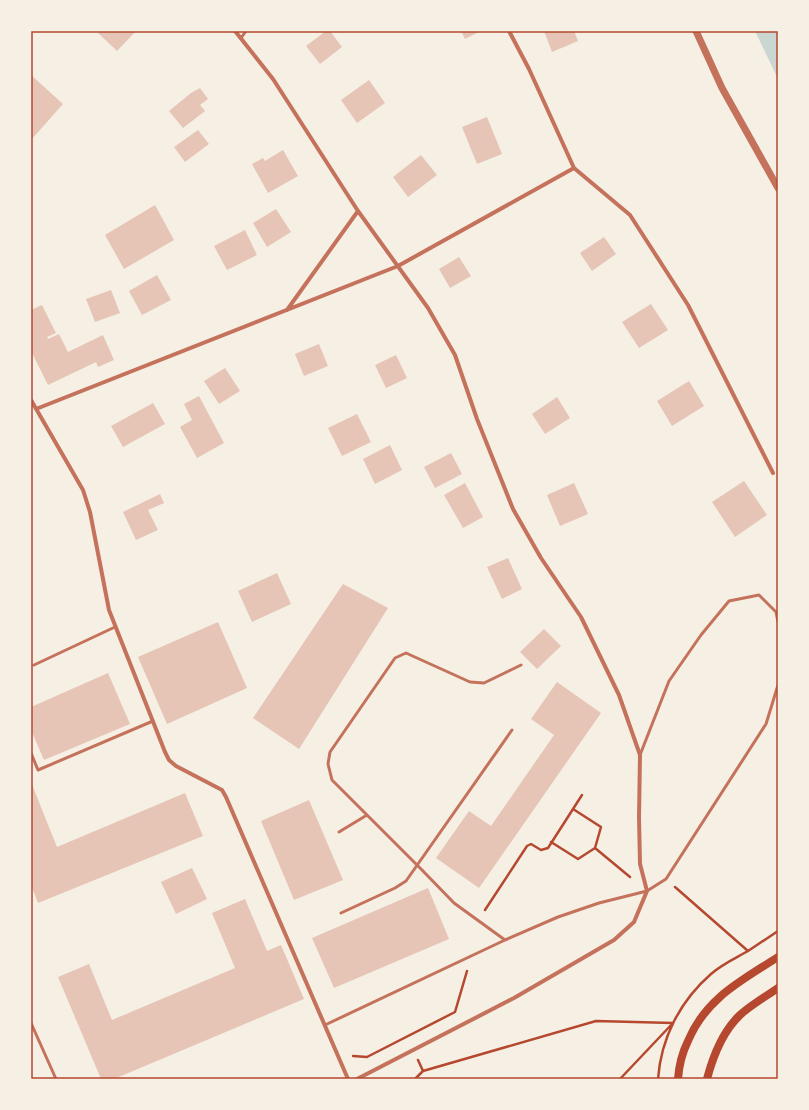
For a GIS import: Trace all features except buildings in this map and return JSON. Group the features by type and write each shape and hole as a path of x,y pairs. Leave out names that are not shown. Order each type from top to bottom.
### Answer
{"main road":[{"path":"678,1079 682,1054 692,1029 706,1010 723,993 778,957"},
{"path":"707,1079 711,1063 718,1046 728,1030 739,1016 778,988"}],"street":[{"path":"235,31 273,79 358,211 428,308 455,355 477,419 513,509 541,558 581,617 619,695 640,755 640,864 647,891 634,922 614,940 514,998 357,1079"},
{"path":"510,31 574,168 630,214 688,305 773,473"},
{"path":"696,31 722,88 778,188"},
{"path":"36,409 398,266 574,168"},
{"path":"287,311 358,211"},
{"path":"31,400 83,490 90,512 109,610 169,760 176,766 222,790 226,797 348,1079"}],"lane":[{"path":"241,38 246,31"},
{"path":"640,755 669,681 701,635 729,601 759,595 776,612 778,622"},
{"path":"34,665 115,627"},
{"path":"505,940 454,903 332,780 328,764 330,752 395,658 406,653 470,682 484,683 521,665"},
{"path":"325,1025 505,940 599,903 647,891 666,879 766,724 778,685"},
{"path":"31,753 38,770 153,721"},
{"path":"341,913 395,888 406,881 512,730"},
{"path":"339,832 367,814"},
{"path":"31,1023 56,1079"}],"path":[{"path":"478,920 527,846 532,844 541,850 548,848 582,795"},
{"path":"551,842 578,859 595,848 601,827 573,809"},
{"path":"595,848 647,891"},
{"path":"666,879 748,951"},
{"path":"658,1079 664,1044 673,1023 689,997 712,973 778,931"},
{"path":"338,1056 345,1052 355,1057 367,1058 454,1012 471,956"},
{"path":"415,1079 423,1071 596,1021 673,1023"},
{"path":"620,1079 673,1023"},
{"path":"414,1049 423,1071"}],"shaded area":[{"path":"755,31 778,31 778,79"}]}
